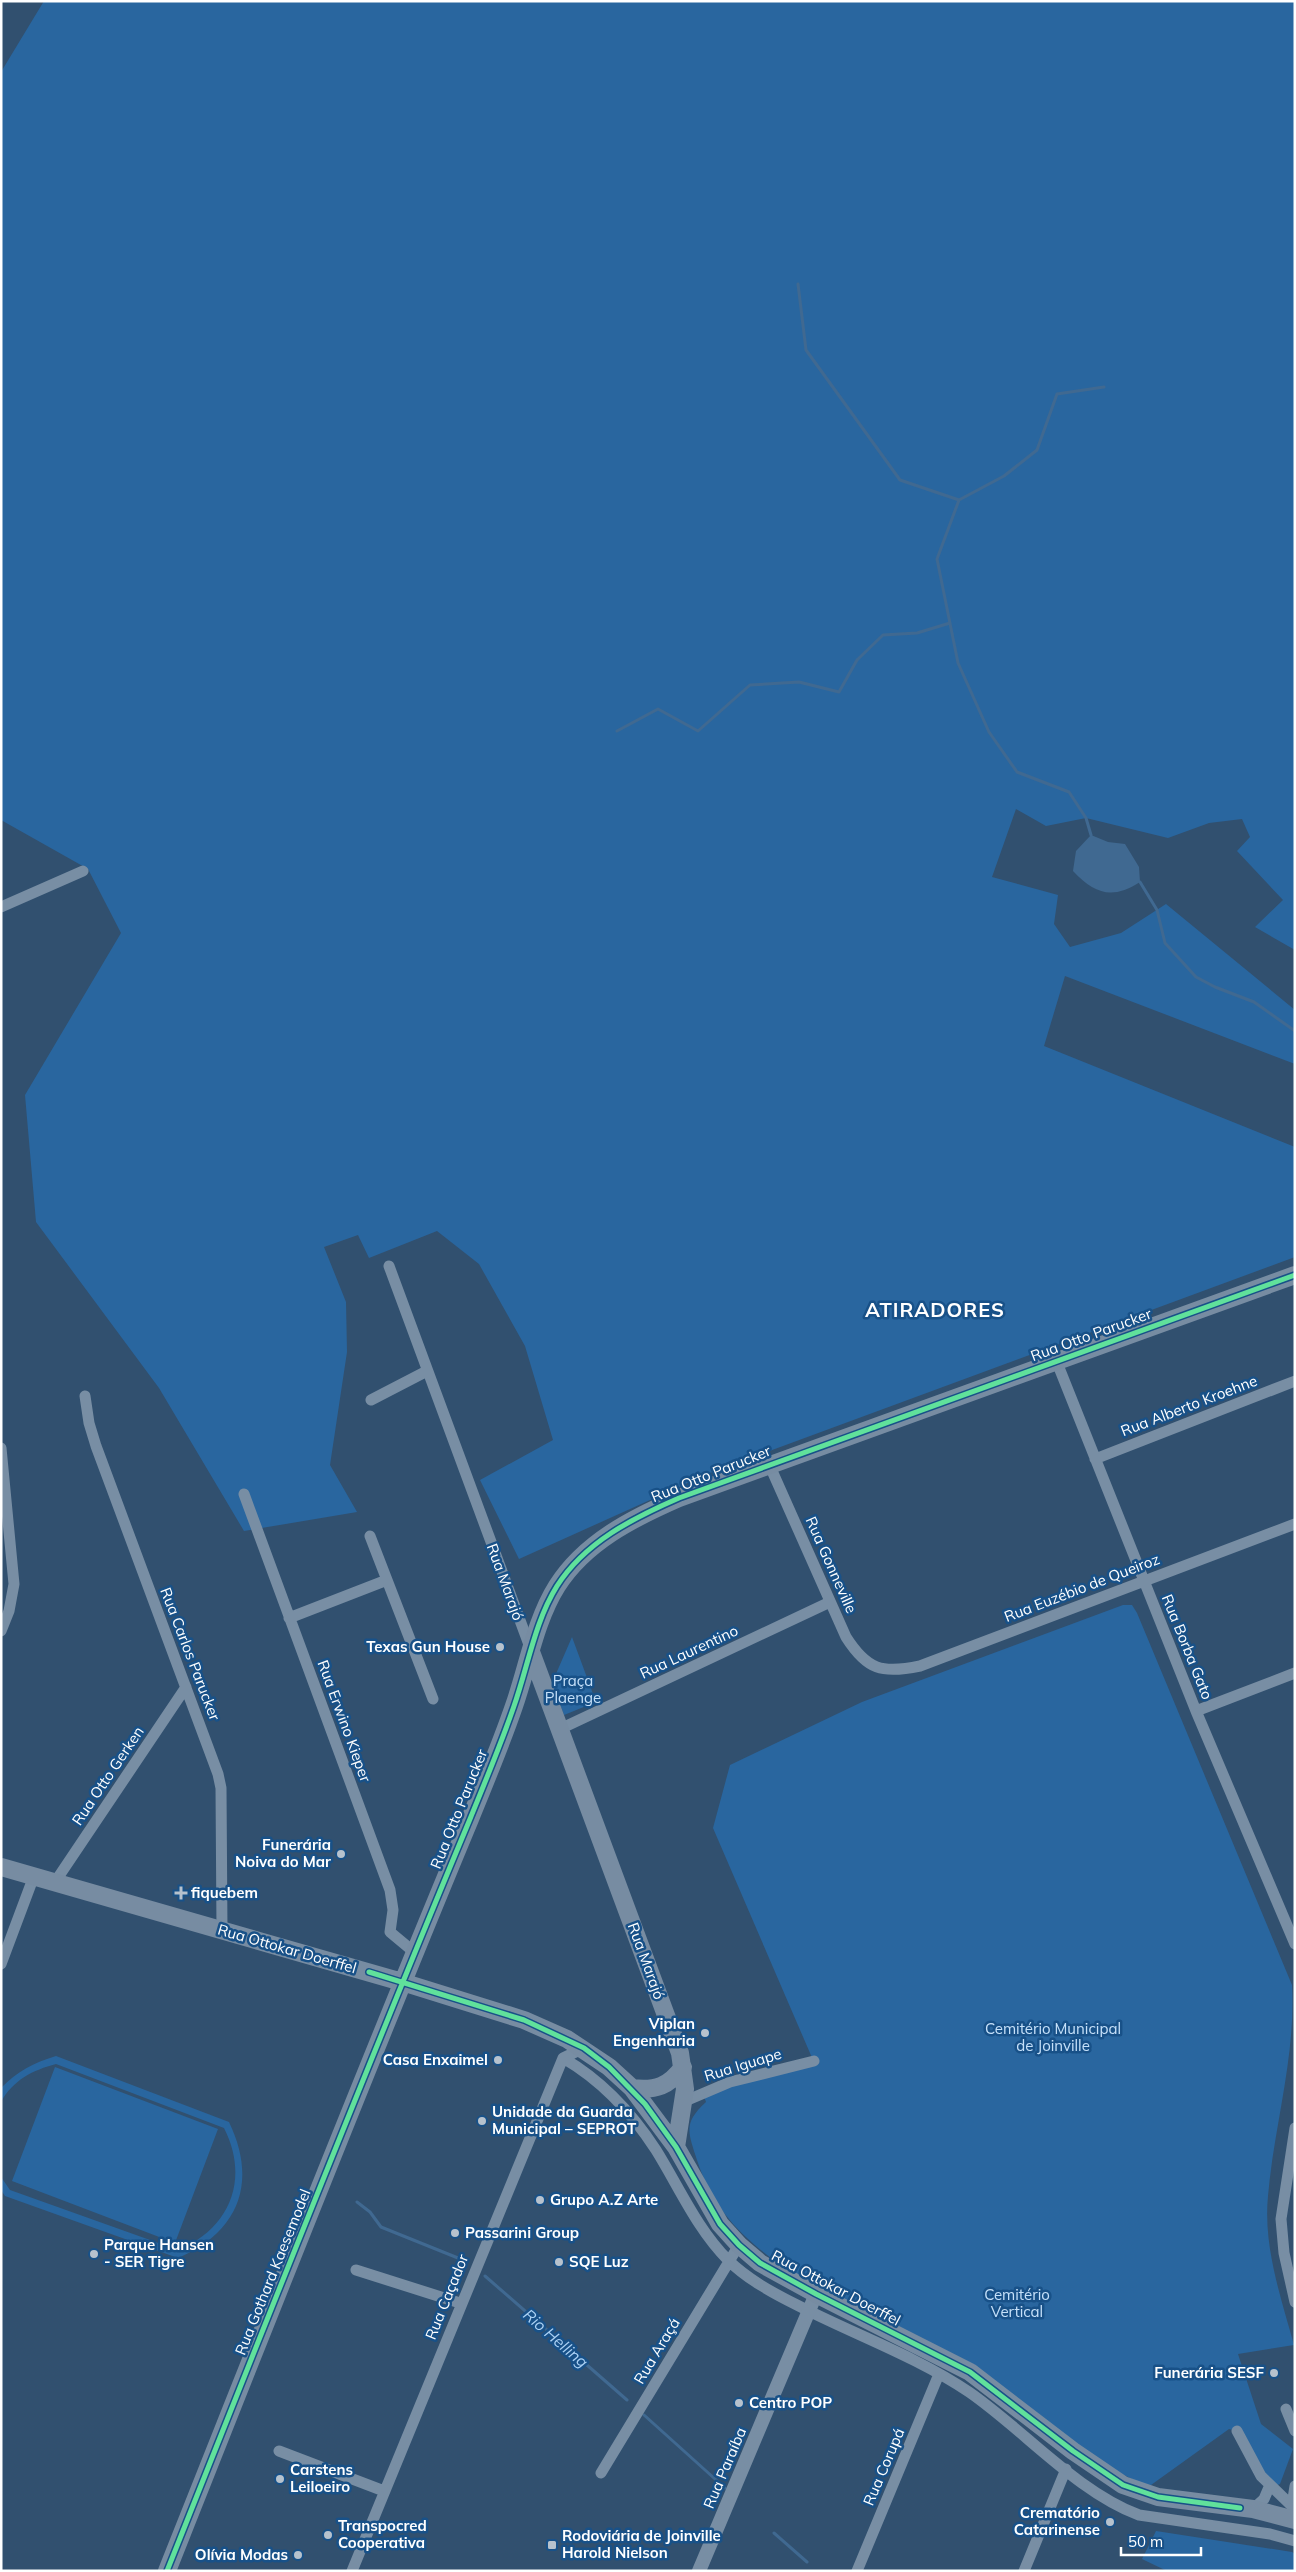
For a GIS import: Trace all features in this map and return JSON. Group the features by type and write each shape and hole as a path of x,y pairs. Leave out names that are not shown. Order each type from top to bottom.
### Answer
{"main road":[{"name":"Rua Otto Parucker","path":"402,1982 514,1707 548,1604 557,1586 569,1570 592,1547 618,1528 659,1507 769,1464 1295,1276"},
{"name":"Rua Marajó","path":"531,1652 684,2067 683,2102 676,2147"},
{"path":"514,1707 520,1700 531,1695 551,1704"},
{"name":"Rua Ottokar Doerffel","path":"1,1867 368,1972 534,2023 584,2048 632,2088 676,2147 710,2208 739,2245 771,2270 970,2372 1073,2451 1123,2486 1158,2497 1253,2509 1294,2512"},
{"path":"368,1972 396,1964 414,1952"},
{"name":"Rua Gothard Kaesemodel","path":"167,2571 402,1982"},
{"path":"632,2088 646,2090 661,2088 675,2078 684,2067"}],"street":[{"path":"1,907 83,871"},
{"name":"Rua Marajó","path":"389,1266 531,1652"},
{"name":"Rua Borba Gato","path":"1056,1360 1196,1711 1294,1942"},
{"path":"371,1400 427,1371"},
{"name":"Rua Alberto Kroehne","path":"1095,1459 1295,1381"},
{"name":"Rua Carlos Parucker","path":"85,1396 89,1423 96,1446 214,1760 221,1788 222,1931"},
{"path":"1,1448 14,1584 9,1611 1,1631"},
{"name":"Rua Gonneville","path":"769,1464 830,1602 856,1652 865,1662 878,1669"},
{"name":"Rua Erwino Kieper","path":"244,1494 390,1890 393,1910 390,1932 414,1952"},
{"name":"Rua Euzébio de Queiroz","path":"878,1669 893,1670 920,1666 1295,1524"},
{"path":"370,1536 434,1699"},
{"path":"289,1618 387,1580"},
{"name":"Rua Laurentino","path":"560,1729 830,1602"},
{"path":"1196,1711 1295,1673"},
{"name":"Rua Otto Gerken","path":"55,1882 186,1687"},
{"path":"1,1964 34,1876"},
{"path":"563,2058 584,2048"},
{"path":"563,2058 600,2084 634,2120 655,2149 702,2227 728,2260 758,2284 808,2311 939,2374 970,2393 1105,2499 1139,2515 1270,2534 1295,2541"},
{"name":"Rua Caçador","path":"352,2571 460,2302 563,2058"},
{"name":"Rua Iguape","path":"683,2102 730,2082 814,2060"},
{"path":"1295,2128 1290,2173 1282,2202 1281,2235 1295,2302"},
{"name":"Rua Araçá","path":"601,2473 728,2260 739,2245"},
{"path":"356,2270 460,2302"},
{"name":"Rua Paraíba","path":"699,2571 816,2294"},
{"name":"Rua Corupá","path":"857,2571 939,2374"},
{"path":"1286,2409 1295,2431"},
{"path":"1237,2431 1253,2463 1294,2512"},
{"path":"279,2451 384,2491"},
{"path":"1024,2571 1066,2469"},
{"path":"1253,2509 1264,2499 1270,2485"},
{"path":"1294,2512 1295,2486"}],"green space":[{"path":"44,1 1295,1 1295,950 1255,927 1283,900 1237,851 1250,837 1242,819 1209,823 1168,838 1086,818 1046,826 1016,809 992,877 1058,895 1054,924 1070,947 1121,933 1166,904 1295,1010 1295,1064 1065,976 1044,1046 1295,1147 1295,1257 710,1473 519,1559 480,1480 553,1440 525,1346 479,1264 437,1231 369,1258 358,1235 324,1247 346,1302 347,1352 330,1465 357,1512 244,1531 159,1388 36,1222 25,1095 121,933 88,869 1,820 1,72"},
{"name":"Cemitério Municipal de Joinville","path":"1123,1605 1132,1605 1137,1613 1292,1985 1291,2038 1271,2170 1267,2215 1274,2272 1294,2345 1238,2354 1261,2424 1293,2449 1280,2484 1275,2486 1271,2483 1241,2432 1229,2429 1151,2485 1142,2484 1122,2474 797,2277 764,2253 724,2213 705,2180 691,2142 689,2128 694,2116 706,2102 703,2093 813,2060 713,1828 730,1765 862,1702"},
{"name":"Praça Plaenge","path":"572,1637 596,1702 564,1715 552,1683"},
{"path":"56,2056 229,2122 238,2144 242,2165 242,2185 237,2203 229,2219 216,2234 199,2247 178,2258 5,2196 1,2190 1,2177 10,2190 178,2250 196,2241 211,2229 222,2216 230,2200 235,2183 235,2166 232,2147 224,2128 56,2064 39,2069 24,2077 11,2088 1,2102 1,2088 14,2077 33,2065"},
{"path":"55,2067 218,2129 175,2243 12,2181"},
{"path":"1156,2531 1292,2552 1295,2554 1295,2571 1167,2571 1142,2559"}],"shaded area":[{"path":"1091,835 1108,842 1125,844 1139,867 1140,882 1121,891 1104,892 1081,879 1073,871 1076,851"}],"waterway":[{"path":"798,284 806,350 900,480 959,500"},
{"path":"1091,835 1086,818 1069,792 1017,772 989,732 958,663 937,559 959,500 1004,476 1037,450 1057,394 1104,387"},
{"path":"617,731 658,709 698,731 750,685 799,682 839,692 857,660 883,635 917,633 950,623"},
{"path":"1140,882 1157,910 1165,943 1196,977 1215,987 1254,1002 1295,1031"},
{"name":"Rio Helling","path":"357,2202 370,2212 381,2227 458,2258"},
{"name":"Rio Helling","path":"485,2276 627,2400"},
{"name":"Rio Helling","path":"644,2415 725,2488"},
{"name":"Rio Helling","path":"774,2533 807,2562"}],"cycle path":[{"path":"167,2571 355,2100 498,1749 514,1706 543,1614 549,1600 568,1570 581,1556 611,1533 644,1514 679,1498 1295,1275"},
{"path":"369,1972 524,2020 584,2048 609,2067 645,2104 676,2147 720,2224 739,2245 760,2263 816,2294 970,2372 1073,2451 1123,2485 1158,2497 1240,2508"}],"place":[{"name":"Texas Gun House","path":"500,1647"},
{"name":"Funerária Noiva do Mar","path":"341,1854"},
{"name":"fiquebem","path":"181,1893"},
{"name":"Viplan Engenharia","path":"705,2033"},
{"name":"Casa Enxaimel","path":"498,2060"},
{"name":"Unidade da Guarda Municipal – SEPROT","path":"482,2121"},
{"name":"Grupo A.Z Arte","path":"540,2200"},
{"name":"Passarini Group","path":"455,2233"},
{"name":"Parque Hansen - SER Tigre","path":"94,2254"},
{"name":"SQE Luz","path":"559,2262"},
{"name":"Funerária SESF","path":"1274,2373"},
{"name":"Centro POP","path":"739,2403"},
{"name":"Carstens Leiloeiro","path":"280,2479"},
{"name":"Crematório Catarinense","path":"1110,2522"},
{"name":"Transpocred Cooperativa","path":"328,2535"},
{"name":"Rodoviária de Joinville Harold Nielson","path":"552,2545"},
{"name":"Olívia Modas","path":"298,2555"}],"district":[{"name":"ATIRADORES","path":"935,1310"}],"park label":[{"name":"Cemitério Vertical","path":"1017,2304"}]}
